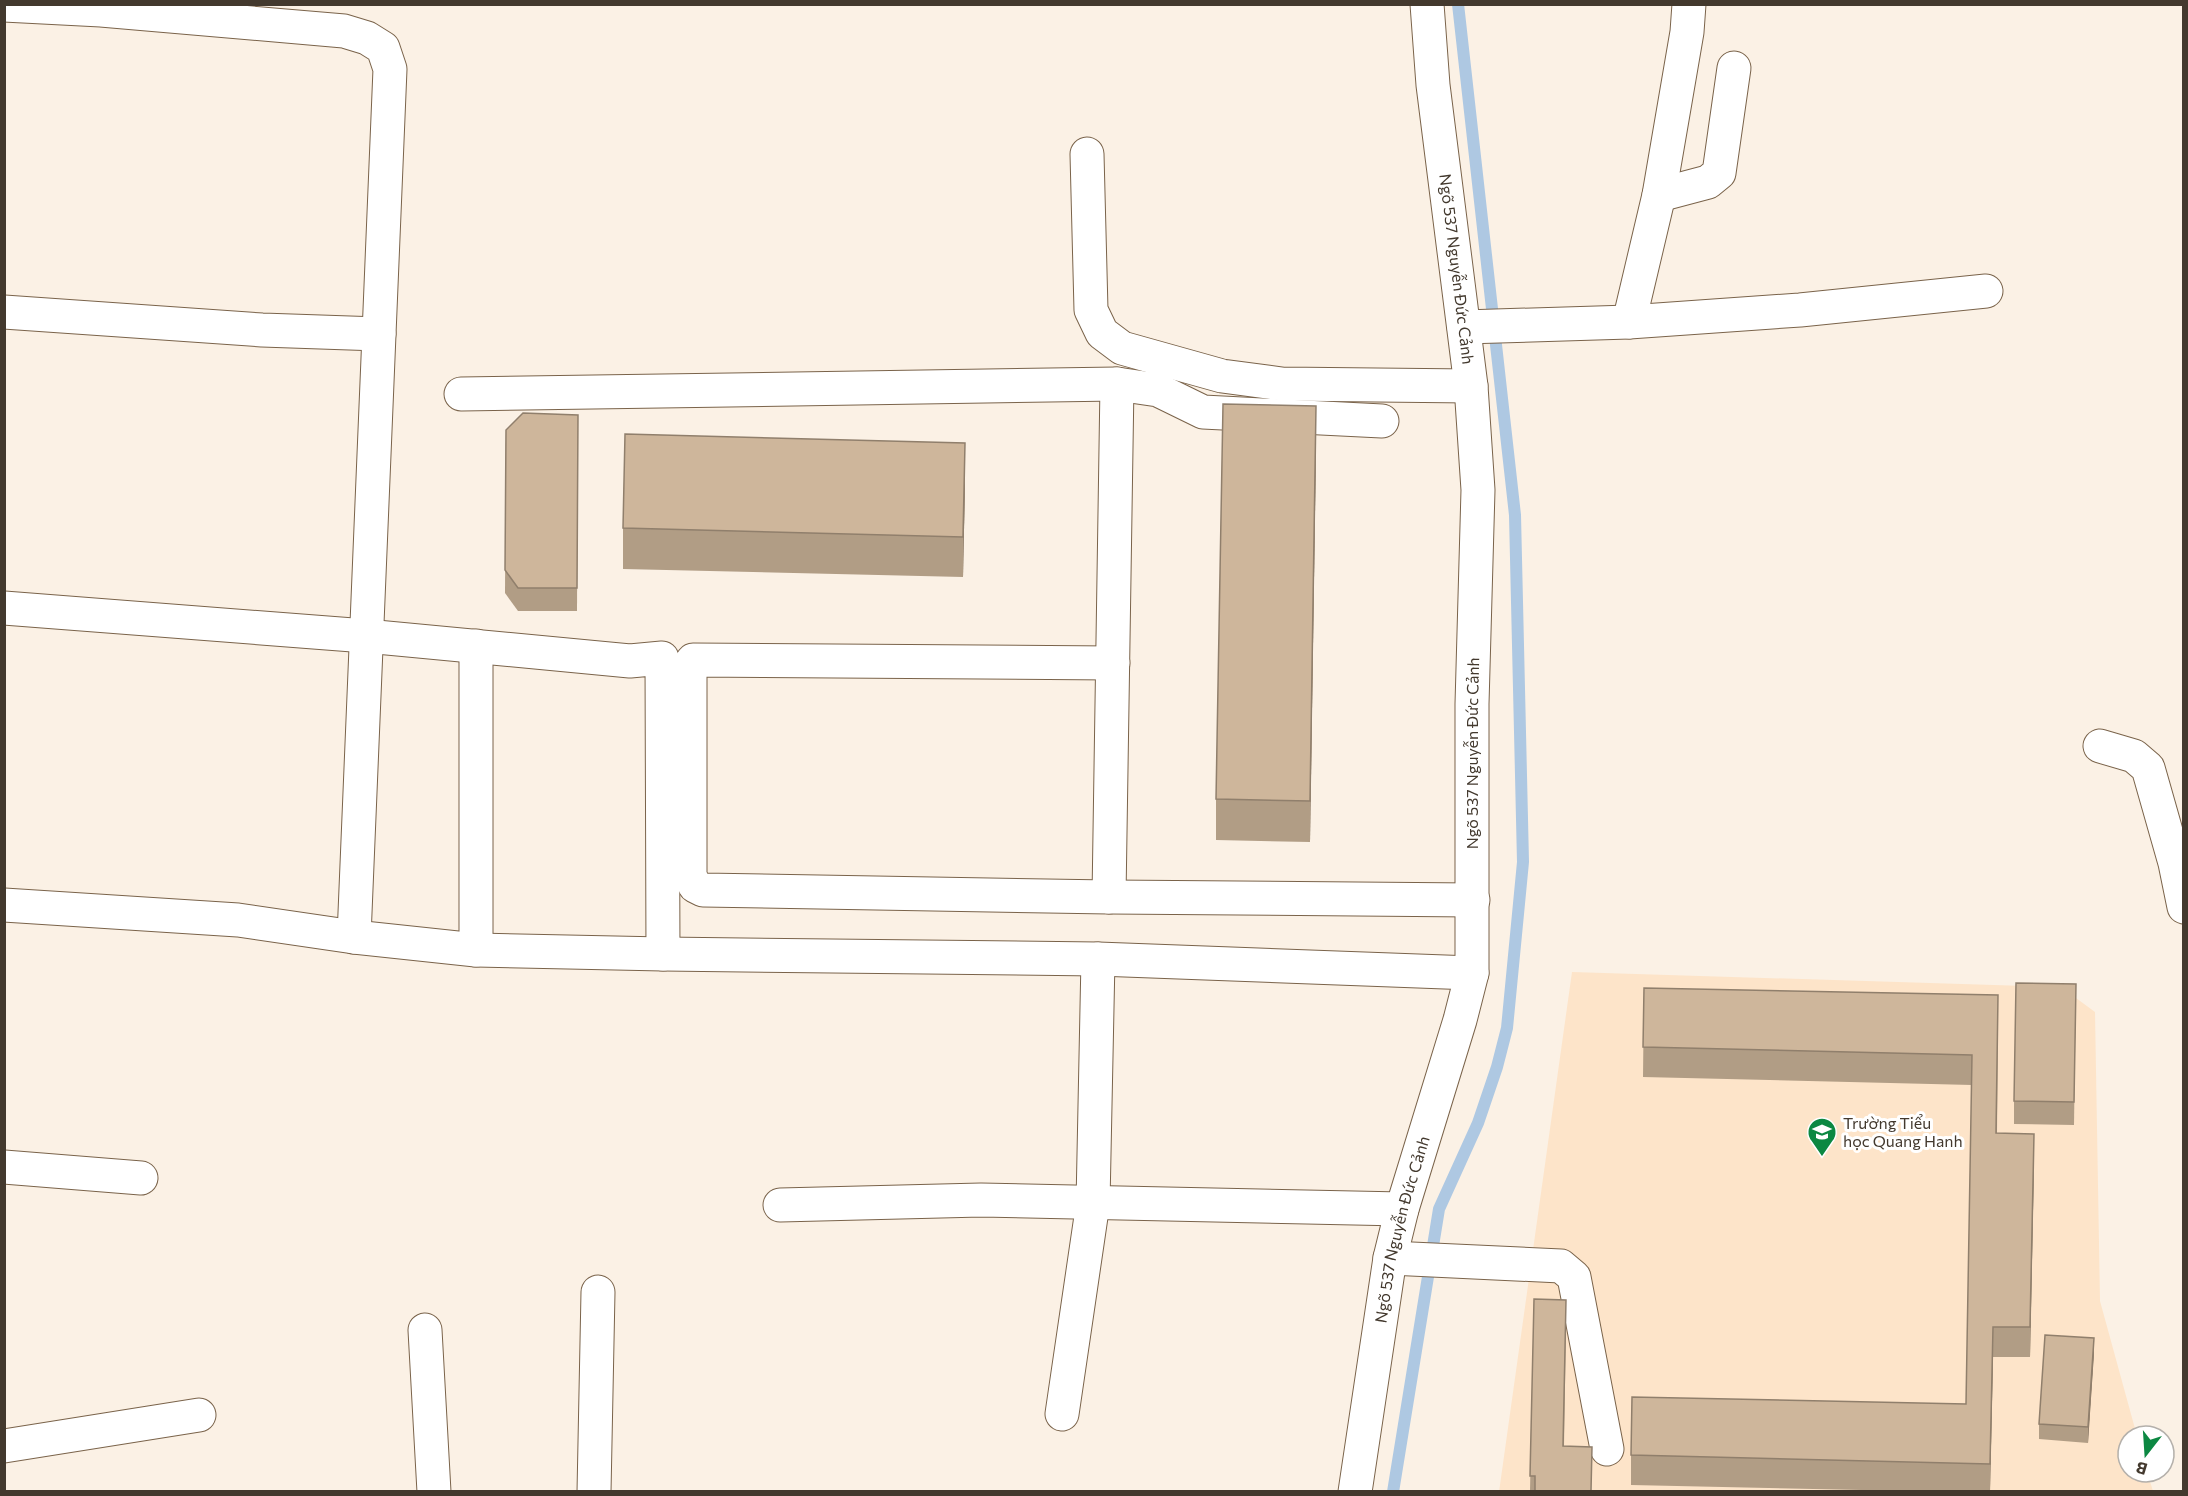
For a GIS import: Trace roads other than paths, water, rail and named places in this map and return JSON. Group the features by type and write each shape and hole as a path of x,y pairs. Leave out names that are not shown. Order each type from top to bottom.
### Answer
{"street":[{"name":"Ngõ 537 Nguyễn Đức Cảnh","path":"1355,1491 1390,1258 1402,1209 1460,1020 1472,973 1472,704 1478,490 1471,386 1484,325 1433,85 1427,4"},
{"path":"1629,322 1659,195 1687,32 1689,4"},
{"path":"4,5 102,10 344,31 367,38 383,48 390,69 354,937"},
{"path":"1659,195 1708,182 1719,173 1734,68"},
{"path":"1088,154 1091,310 1102,333 1122,348 1222,376 1282,384 1471,386"},
{"path":"1484,325 1629,322 1800,310 1986,291"},
{"path":"4,312 262,330 379,334"},
{"path":"1109,897 1117,384"},
{"path":"461,394 1117,384 1158,390 1203,412 1382,421"},
{"path":"4,608 366,636 630,661 662,658 663,954"},
{"path":"476,646 476,950"},
{"path":"1113,663 693,660 690,664 690,876 695,886 703,890 1473,900"},
{"path":"2100,746 2134,756 2148,768 2175,862 2184,907"},
{"path":"4,904 238,920 354,937 476,950 1098,959 1472,973"},
{"path":"1062,1413 1093,1203 1098,959"},
{"path":"4,1167 141,1178"},
{"path":"780,1205 981,1200 1402,1209"},
{"path":"1390,1258 1561,1266 1574,1277 1607,1449"},
{"path":"594,1491 598,1292"},
{"path":"425,1330 434,1491"},
{"path":"4,1446 199,1415"}],"waterway":[{"path":"1393,1492 1439,1209 1478,1123 1497,1067 1507,1028 1523,862 1515,515 1458,4"}],"place":[{"name":"Trường Tiểu học Quang Hanh","path":"1822,1158"}]}
